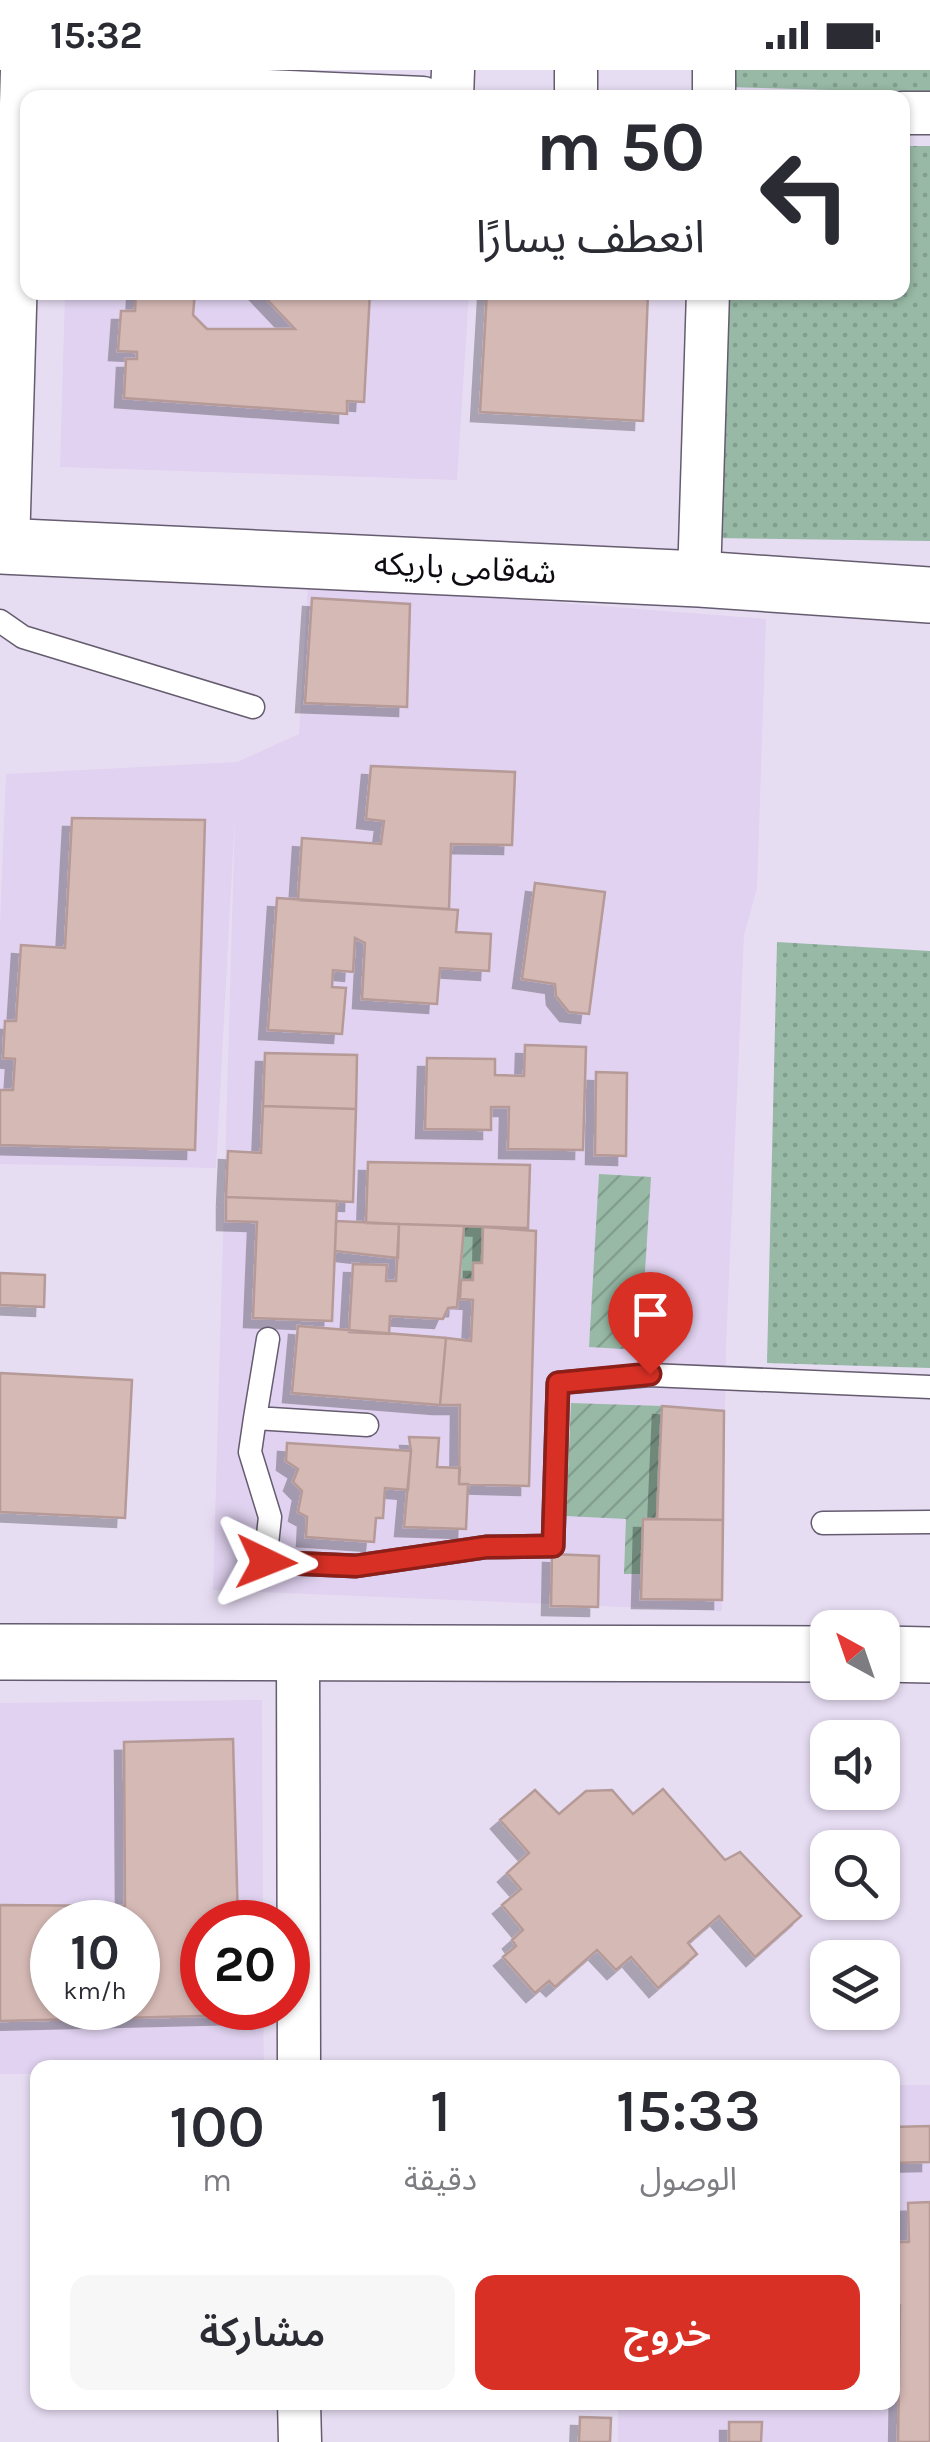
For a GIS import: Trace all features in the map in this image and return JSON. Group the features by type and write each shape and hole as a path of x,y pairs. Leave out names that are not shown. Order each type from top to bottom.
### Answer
{"street":[{"path":"22,75 325,82 374,90"},
{"path":"4,546 20,127"},
{"path":"699,579 708,300"},
{"name":"شەقامی باریکە","path":"4,546 699,579 930,595"},
{"path":"0,1652 810,1654"},
{"path":"298,1653 299,2060"},
{"path":"900,1654 930,1655"},
{"path":"300,2410 300,2442"}],"lane":[{"path":"0,620 23,637 253,706"},
{"path":"268,1339 250,1452 270,1517 266,1562 356,1566 486,1547 553,1546 558,1383 650,1374 930,1387"},
{"path":"255,1418 367,1426"},
{"path":"823,1522 930,1522"}],"shaded area":[{"path":"65,300 469,300 457,480 60,467"},
{"path":"308,583 766,619 757,888 744,935 726,1345 722,1611 213,1590 235,815 216,1168 0,1164 0,923 6,774 237,762 299,734"},
{"path":"262,1700 263,1900 180,1900 180,2030 263,2030 264,2060 30,2060 30,2074 0,2074 0,1703"},
{"path":"900,2085 930,2085 930,2442 618,2442 618,2410 900,2410"}],"green space":[{"path":"727,70 930,70 930,93 726,87"},
{"path":"910,146 930,146 930,541 715,538 719,300 910,300"},
{"path":"777,942 930,951 930,1368 767,1363"},
{"path":"599,1174 651,1177 640,1350 589,1347"},
{"path":"464,1226 483,1227 482,1263 473,1264 473,1280 461,1280"},
{"path":"571,1403 662,1406 657,1519 643,1520 640,1574 624,1574 626,1519 566,1516"}],"building":[{"path":"136,300 194,300 193,315 207,329 295,329 268,300 370,300 364,402 347,401 347,414 124,398 126,359 137,359 137,352 118,351 121,311 135,311"},
{"path":"487,300 648,300 643,421 480,412"},
{"path":"312,598 410,604 407,707 305,703"},
{"path":"371,766 515,772 512,845 451,844 449,909 298,900 302,838 381,844 384,821 366,819"},
{"path":"72,818 205,820 195,1150 0,1145 0,1090 13,1090 15,1059 3,1058 5,1021 16,1021 21,945 65,948"},
{"path":"535,883 605,892 589,1014 569,1012 556,996 555,984 522,979"},
{"path":"277,898 458,910 456,932 491,934 489,971 440,968 437,1004 362,999 365,943 355,938 353,972 333,970 332,987 346,988 342,1034 268,1030"},
{"path":"525,1045 586,1047 583,1150 508,1149 509,1107 491,1107 491,1130 425,1129 427,1058 495,1059 495,1075 524,1076"},
{"path":"265,1053 357,1055 356,1109 263,1106"},
{"path":"596,1072 627,1073 626,1156 595,1155"},
{"path":"263,1106 356,1109 353,1202 226,1197 228,1151 261,1153"},
{"path":"368,1162 530,1165 528,1228 366,1223"},
{"path":"226,1197 337,1201 332,1321 253,1318 257,1222 226,1221"},
{"path":"336,1221 399,1224 398,1258 335,1251"},
{"path":"399,1224 464,1226 457,1307 448,1308 443,1319 390,1316 389,1334 349,1332 353,1264 387,1265 386,1281 396,1281"},
{"path":"483,1227 536,1231 529,1486 459,1484 460,1405 440,1405 446,1338 471,1341 473,1300 460,1299 461,1280 473,1280 473,1263 482,1263"},
{"path":"0,1273 45,1275 44,1307 0,1305"},
{"path":"298,1326 446,1338 440,1405 292,1393"},
{"path":"0,1373 132,1380 125,1518 0,1512"},
{"path":"662,1406 724,1411 723,1520 657,1519"},
{"path":"409,1437 439,1438 437,1467 460,1468 459,1484 468,1484 466,1529 404,1527"},
{"path":"287,1443 411,1451 408,1490 385,1488 383,1518 376,1518 374,1542 306,1537 307,1517 298,1512 302,1491 293,1482 298,1469 286,1461"},
{"path":"643,1519 723,1520 722,1600 641,1599"},
{"path":"552,1554 599,1556 598,1607 551,1606"},
{"path":"233,1739 237,1900 180,1900 180,2016 160,2017 160,1900 125,1900 124,1742"},
{"path":"663,1789 725,1860 740,1852 801,1916 755,1957 719,1916 688,1943 697,1954 658,1988 631,1957 616,1970 597,1950 555,1987 549,1981 535,1993 503,1957 516,1946 512,1940 523,1930 502,1905 521,1889 507,1873 529,1853 500,1820 535,1790 559,1814 586,1791 612,1790 633,1814"},
{"path":"0,1905 30,1905 30,2020 0,2021"},
{"path":"930,2126 930,2162 900,2163 900,2127"},
{"path":"930,2202 930,2442 898,2442 900,2242 909,2242 908,2203"},
{"path":"580,2417 611,2418 610,2442 579,2442"},
{"path":"729,2422 762,2422 761,2442 729,2442"}],"route":[{"path":"266,1562 356,1566 486,1547 553,1546 558,1383 650,1374"}]}
